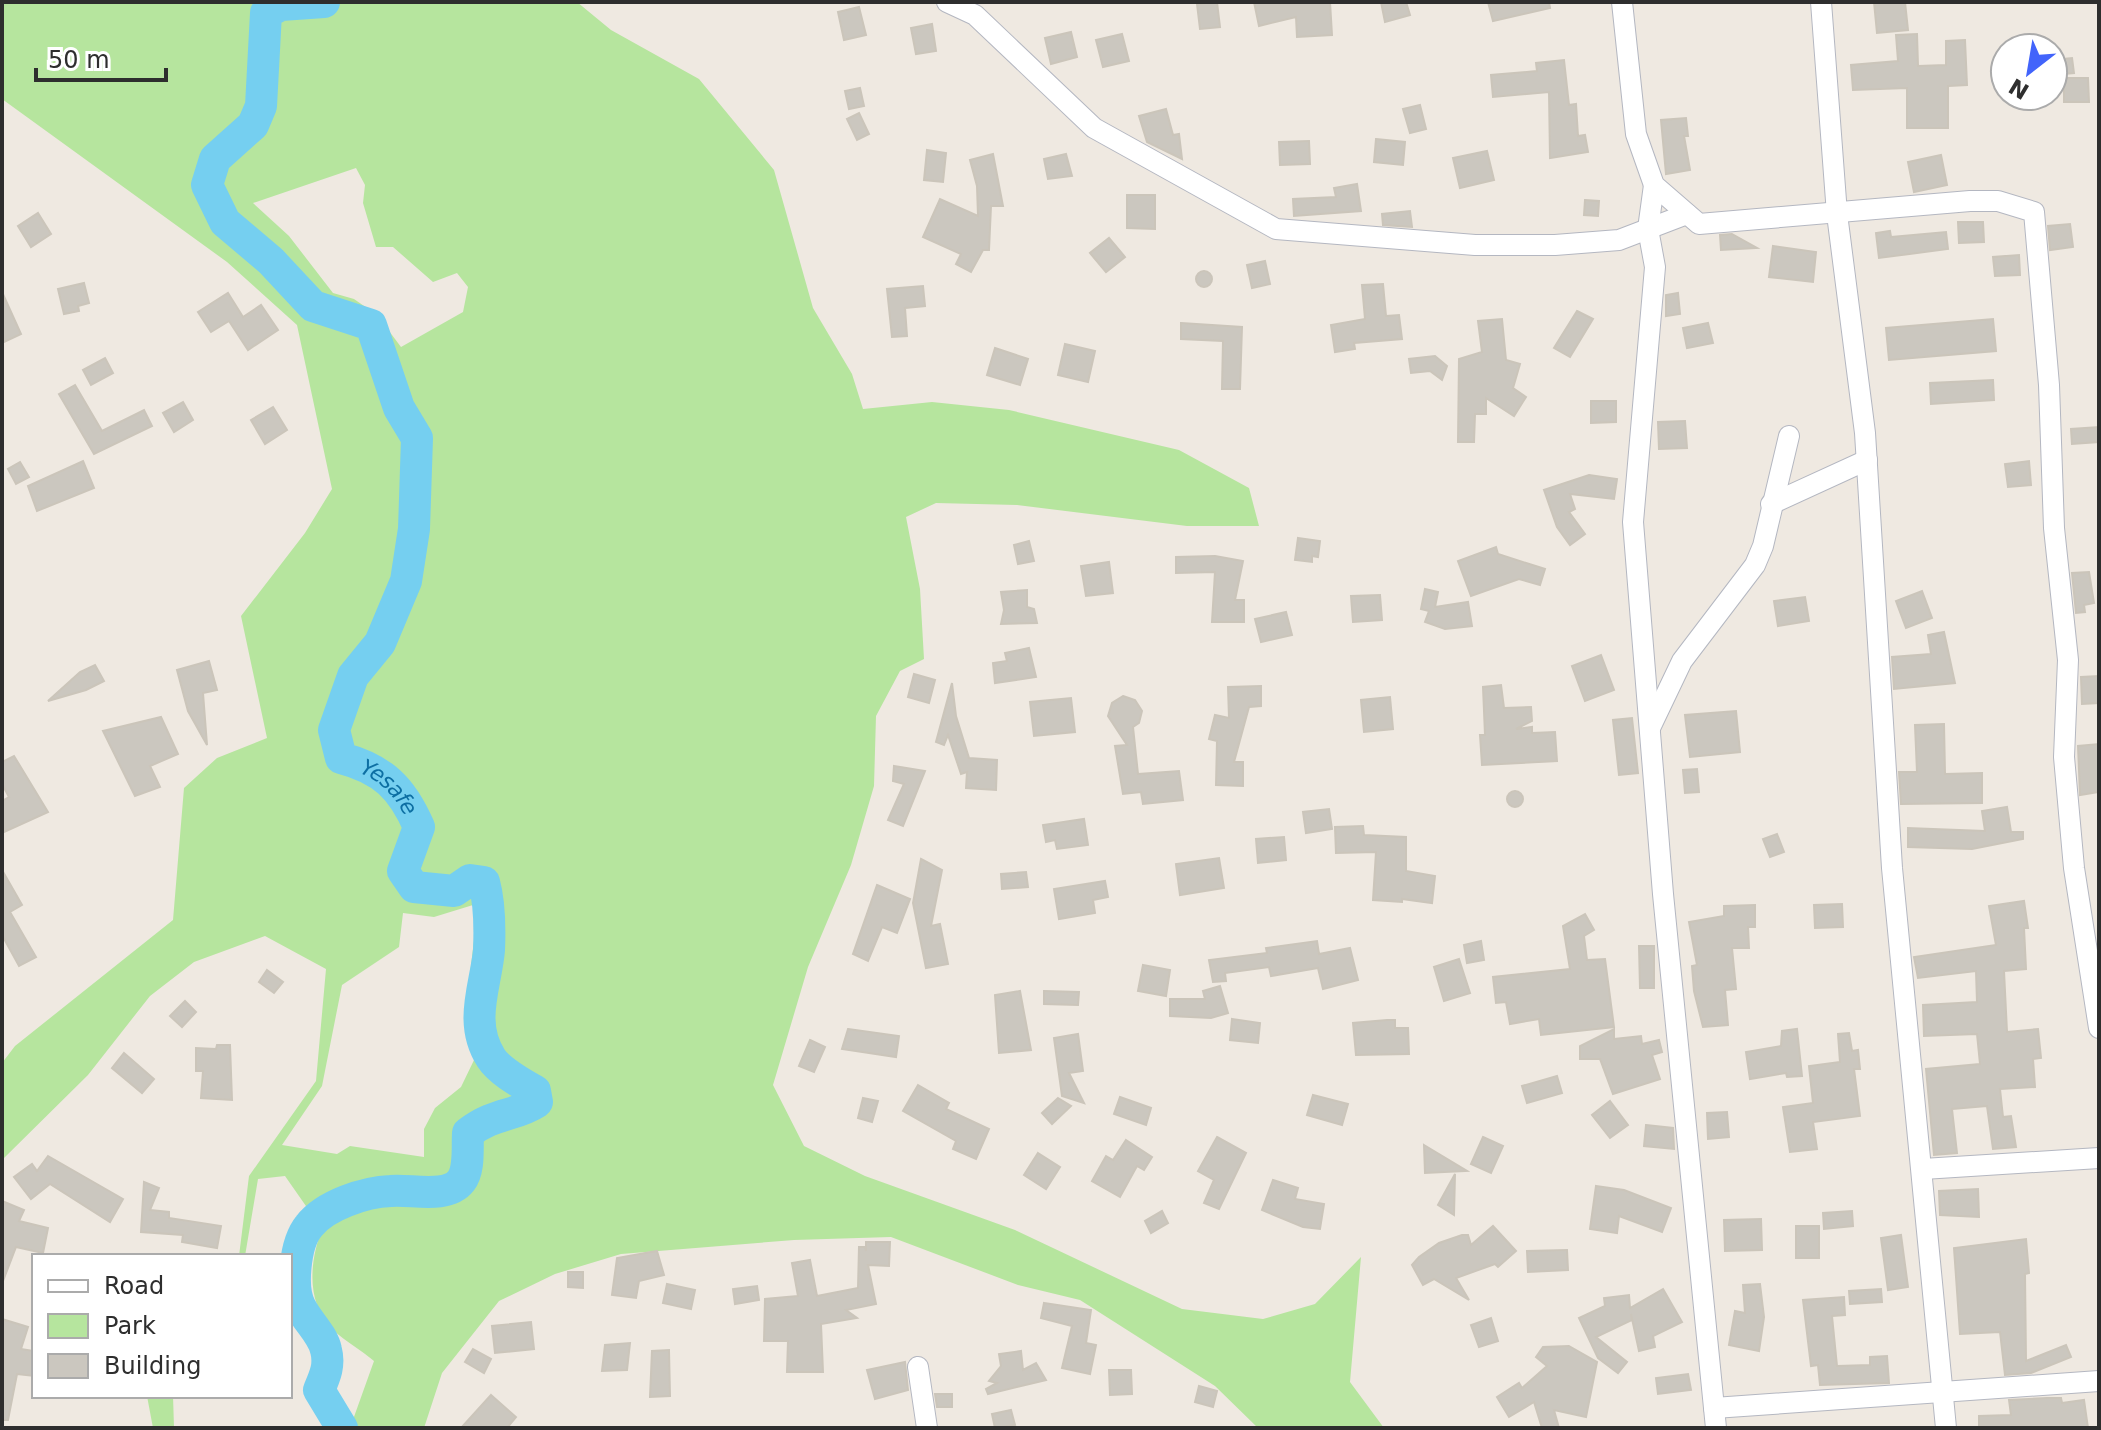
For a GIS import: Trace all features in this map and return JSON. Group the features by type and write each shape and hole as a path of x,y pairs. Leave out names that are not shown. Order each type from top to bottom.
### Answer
{"street":[{"path":"947,2 975,15 1094,128 1276,229 1475,245 1555,245 1619,240 1687,214"},
{"path":"1622,2 1636,134 1654,185 1648,229 1655,267 1633,522 1649,732 1715,1418 1942,1393 2099,1381"},
{"path":"1821,2 1837,214 1867,460 1892,868 1946,1428"},
{"path":"1654,185 1699,224 1970,201 1998,201 2034,212 2049,385 2054,539 2068,660 2064,757 2074,868 2099,1028"},
{"path":"1649,732 1682,661 1755,565 1763,546 1789,436"},
{"path":"1771,504 1867,460"},
{"path":"1923,1169 2099,1158"},
{"path":"918,1367 927,1428"}],"green space":[{"path":"2,2 577,2 611,30 699,79 774,170 813,308 852,374 863,409 932,402 1009,410 1179,450 1249,488 1259,526 1187,526 1017,505 936,503 906,517 920,589 924,659 900,671 876,716 874,786 851,865 808,967 773,1085 804,1146 865,1176 1015,1230 1182,1309 1263,1319 1315,1304 1361,1257 1350,1382 1384,1428 1258,1428 1215,1386 1080,1300 1018,1285 891,1237 794,1240 621,1254 555,1274 499,1301 442,1373 424,1428 350,1428 374,1361 333,1330 318,1307 312,1281 322,1229 285,1176 258,1179 245,1254 239,1254 249,1176 316,1081 326,969 265,936 194,962 150,996 88,1075 2,1160 2,1063 15,1046 173,920 184,788 217,758 267,738 241,616 305,533 332,489 297,325 227,262 2,99","holes":["356,168 365,185 363,203 376,247 393,247 433,282 457,273 468,287 463,312 401,347 377,315 354,299 333,293 289,236 253,203","473,905 477,914 467,1000 475,1058 461,1087 435,1108 424,1129 424,1157 350,1146 337,1154 282,1145 322,1086 342,985 399,947 403,913 434,917"]},
{"path":"147,1398 173,1398 174,1428 153,1428"}],"building":[{"path":"1217,2 1220,27 1200,29 1197,4"},
{"path":"1254,2 1330,2 1332,35 1297,37 1296,17 1259,26"},
{"path":"1381,2 1406,2 1410,15 1385,22"},
{"path":"1488,2 1549,2 1550,8 1493,21"},
{"path":"1874,2 1905,2 1908,30 1877,33"},
{"path":"859,7 866,35 844,40 838,12"},
{"path":"932,24 936,51 916,54 911,28"},
{"path":"1071,32 1077,57 1051,64 1045,38"},
{"path":"1122,34 1129,61 1103,67 1096,40"},
{"path":"1917,34 1918,66 1946,65 1946,41 1965,40 1967,85 1948,86 1948,128 1907,128 1907,88 1853,90 1851,65 1898,61 1896,35"},
{"path":"2069,58 2072,58 2074,73 2069,73"},
{"path":"1564,60 1569,105 1576,104 1578,136 1585,135 1588,152 1550,158 1549,92 1493,97 1491,75 1537,71 1536,63"},
{"path":"2069,78 2088,78 2089,102 2069,102"},
{"path":"860,88 864,106 849,109 845,91"},
{"path":"1420,105 1426,129 1410,133 1403,109"},
{"path":"1166,109 1173,135 1179,134 1182,159 1147,142 1139,116"},
{"path":"859,113 869,134 857,140 847,119"},
{"path":"1686,118 1688,136 1684,136 1690,170 1666,174 1661,120"},
{"path":"1376,139 1405,142 1403,165 1374,162"},
{"path":"1309,141 1310,164 1280,165 1279,142"},
{"path":"927,150 946,153 943,182 924,180"},
{"path":"1487,151 1494,180 1460,188 1453,158"},
{"path":"993,154 1003,206 991,206 989,250 983,250 971,272 956,264 961,254 923,237 940,199 978,216 977,186 970,160"},
{"path":"1066,154 1072,176 1048,179 1044,159"},
{"path":"1941,155 1947,185 1914,192 1908,162"},
{"path":"1357,184 1361,211 1294,216 1293,199 1336,197 1334,188"},
{"path":"1127,195 1155,195 1155,229 1127,228"},
{"path":"1585,200 1599,201 1598,216 1584,215"},
{"path":"1410,211 1412,227 1383,225 1382,214"},
{"path":"38,213 51,234 31,247 18,226"},
{"path":"1958,222 1983,222 1984,242 1959,243"},
{"path":"2070,224 2073,247 2050,250 2048,226"},
{"path":"1890,231 1891,237 1946,232 1948,249 1879,258 1876,233"},
{"path":"1732,234 1757,248 1721,250 1720,235"},
{"path":"1109,238 1125,257 1106,272 1090,253"},
{"path":"1773,246 1816,252 1813,282 1769,277"},
{"path":"2019,255 2020,275 1995,276 1993,257"},
{"path":"1265,261 1270,284 1252,288 1247,265"},
{"path":"1204,271 1212,279 1204,287 1196,279"},
{"path":"84,283 89,303 78,306 79,311 64,314 58,289"},
{"path":"1383,284 1386,316 1399,315 1402,339 1354,343 1355,349 1335,352 1331,325 1365,319 1362,285"},
{"path":"923,286 925,306 905,308 907,336 892,337 887,289"},
{"path":"2,292 21,334 2,343"},
{"path":"228,293 243,317 261,305 278,330 248,350 229,321 211,332 198,312"},
{"path":"1678,293 1680,314 1666,316 1666,295"},
{"path":"1577,311 1593,319 1570,357 1554,348"},
{"path":"1502,319 1506,360 1520,364 1513,388 1526,397 1514,416 1486,398 1486,414 1475,414 1474,442 1458,442 1459,359 1482,352 1478,321"},
{"path":"1993,319 1996,351 1889,360 1886,328"},
{"path":"1181,323 1242,327 1240,389 1222,389 1223,341 1181,339"},
{"path":"1708,323 1713,343 1687,348 1683,328"},
{"path":"1065,344 1095,351 1088,382 1058,375"},
{"path":"995,348 1028,359 1020,385 987,375"},
{"path":"1435,356 1447,366 1442,380 1430,371 1411,373 1409,359"},
{"path":"105,358 113,373 91,385 83,370"},
{"path":"1993,380 1994,400 1931,404 1930,383"},
{"path":"75,385 102,431 144,410 152,426 94,454 59,394"},
{"path":"1591,401 1616,401 1616,422 1591,423"},
{"path":"183,402 193,420 174,432 163,413"},
{"path":"273,407 287,430 265,444 251,420"},
{"path":"1685,421 1687,448 1659,449 1658,422"},
{"path":"2099,427 2099,442 2072,444 2071,429"},
{"path":"83,461 94,488 37,511 28,486"},
{"path":"2029,461 2031,485 2008,487 2005,464"},
{"path":"20,462 29,477 16,484 8,469"},
{"path":"1589,475 1617,479 1614,499 1570,494 1575,509 1569,512 1585,534 1570,545 1557,527 1544,490"},
{"path":"1298,538 1320,541 1318,557 1312,556 1312,562 1295,560"},
{"path":"1029,541 1034,561 1018,564 1014,545"},
{"path":"1496,547 1498,554 1545,569 1540,585 1519,579 1471,596 1458,561"},
{"path":"1215,556 1243,561 1235,600 1244,600 1244,622 1212,622 1215,572 1176,573 1176,557"},
{"path":"1109,562 1113,593 1086,596 1081,566"},
{"path":"2089,572 2094,603 2084,605 2085,612 2076,613 2072,573"},
{"path":"1425,589 1438,592 1435,607 1468,602 1472,626 1445,629 1425,622 1429,611 1421,609"},
{"path":"1027,590 1027,607 1034,609 1037,623 1001,624 1004,610 1001,592"},
{"path":"1922,591 1932,618 1906,628 1896,601"},
{"path":"1380,595 1382,620 1353,622 1351,596"},
{"path":"1805,597 1809,621 1778,626 1774,601"},
{"path":"1286,612 1292,635 1261,642 1255,619"},
{"path":"1944,632 1955,683 1894,689 1892,657 1931,654 1928,635"},
{"path":"1029,648 1036,677 995,683 993,663 1007,661 1005,653"},
{"path":"1601,655 1614,690 1585,701 1572,666"},
{"path":"209,661 217,690 203,693 207,745 188,711 177,670"},
{"path":"95,665 104,681 86,690 48,701 80,672"},
{"path":"914,674 935,680 929,703 908,697"},
{"path":"2099,676 2099,703 2082,704 2081,677"},
{"path":"952,683 956,716 969,758 997,760 996,790 966,788 967,772 961,774 948,735 944,745 936,742"},
{"path":"1501,685 1504,708 1531,707 1532,721 1516,729 1532,727 1532,733 1555,732 1557,761 1482,765 1480,735 1485,735 1483,687"},
{"path":"1261,686 1261,706 1249,707 1234,762 1243,762 1243,786 1216,785 1217,741 1209,739 1215,715 1229,718 1228,687"},
{"path":"1123,696 1135,700 1142,711 1139,723 1133,727 1138,774 1179,771 1183,800 1143,804 1141,792 1123,794 1115,746 1127,745 1108,716 1112,703"},
{"path":"1390,697 1393,729 1364,732 1361,700"},
{"path":"1071,698 1075,732 1034,736 1030,702"},
{"path":"1736,711 1740,752 1690,757 1685,715"},
{"path":"161,717 178,754 150,766 160,787 135,796 103,731"},
{"path":"1632,718 1638,773 1619,775 1613,720"},
{"path":"1944,724 1945,774 1982,773 1982,803 1901,804 1899,772 1917,772 1915,725"},
{"path":"2099,744 2099,792 2080,795 2078,746"},
{"path":"14,756 48,812 2,833 2,801 9,797 2,784 2,762"},
{"path":"894,766 925,771 903,826 888,820 904,784 893,781"},
{"path":"1697,769 1699,792 1685,793 1683,770"},
{"path":"1515,791 1523,799 1515,807 1507,799"},
{"path":"2007,807 2011,832 2023,832 2023,839 1972,849 1908,847 1908,828 1985,831 1982,811"},
{"path":"1329,809 1332,829 1306,833 1303,812"},
{"path":"1084,819 1088,845 1057,849 1055,840 1046,842 1043,825"},
{"path":"1363,826 1364,835 1406,837 1406,871 1435,876 1432,903 1402,899 1402,902 1373,900 1376,852 1336,853 1335,827"},
{"path":"1777,834 1784,852 1770,857 1763,839"},
{"path":"1284,837 1286,860 1258,863 1256,839"},
{"path":"1219,858 1224,888 1180,895 1176,864"},
{"path":"921,859 942,870 931,926 940,924 948,964 926,968 913,903"},
{"path":"2,870 22,905 10,912 36,957 19,966 2,935"},
{"path":"1026,872 1028,887 1002,889 1001,874"},
{"path":"1105,881 1108,897 1093,900 1095,913 1059,919 1054,889"},
{"path":"877,885 910,899 897,933 882,927 868,961 853,954"},
{"path":"2024,901 2028,928 2024,928 2026,969 2004,971 2007,1032 2038,1029 2041,1058 2033,1059 2035,1087 2000,1089 2003,1117 2011,1116 2016,1147 1993,1149 1987,1106 1952,1109 1957,1153 1934,1155 1926,1069 1980,1064 1977,1034 1924,1036 1923,1005 1977,1002 1976,971 1918,978 1914,957 1996,945 1989,906"},
{"path":"1842,904 1843,927 1815,928 1814,905"},
{"path":"1755,905 1755,927 1748,927 1749,948 1732,948 1736,989 1725,990 1728,1025 1703,1027 1694,991 1692,966 1697,965 1689,922 1724,916 1724,906"},
{"path":"1585,914 1594,930 1584,936 1587,960 1605,959 1614,1027 1541,1035 1539,1019 1510,1024 1506,1002 1496,1003 1493,977 1570,969 1563,926"},
{"path":"1317,941 1319,954 1350,948 1358,980 1323,989 1318,968 1271,976 1269,967 1225,973 1226,981 1213,982 1209,960 1267,953 1266,948"},
{"path":"1481,941 1484,960 1467,963 1464,945"},
{"path":"1639,946 1654,946 1654,988 1640,988"},
{"path":"1459,959 1470,993 1444,1001 1434,967"},
{"path":"1143,965 1170,970 1166,996 1138,991"},
{"path":"267,970 283,982 274,993 259,982"},
{"path":"1220,986 1228,1013 1211,1018 1170,1016 1170,999 1205,999 1203,991"},
{"path":"1020,991 1031,1050 999,1053 995,995"},
{"path":"1044,991 1079,992 1078,1005 1044,1004"},
{"path":"185,1001 196,1012 182,1027 170,1016"},
{"path":"1232,1019 1260,1023 1258,1043 1230,1040"},
{"path":"1395,1020 1395,1028 1408,1028 1409,1054 1356,1055 1353,1023"},
{"path":"848,1029 899,1036 896,1057 842,1049"},
{"path":"1614,1029 1614,1039 1641,1036 1642,1044 1659,1040 1662,1052 1652,1055 1660,1079 1613,1094 1600,1059 1580,1059 1580,1046"},
{"path":"1797,1029 1802,1076 1787,1077 1786,1073 1750,1079 1746,1052 1781,1046 1782,1031"},
{"path":"1849,1033 1852,1051 1858,1050 1860,1069 1854,1069 1860,1116 1813,1122 1817,1149 1790,1152 1783,1107 1813,1103 1809,1066 1840,1062 1838,1034"},
{"path":"1078,1034 1083,1071 1069,1073 1084,1103 1062,1096 1054,1038"},
{"path":"810,1040 825,1047 814,1072 799,1066"},
{"path":"217,1045 230,1045 232,1100 201,1098 203,1071 196,1071 196,1048 216,1049"},
{"path":"124,1053 154,1079 142,1093 112,1068"},
{"path":"1557,1076 1562,1093 1527,1103 1522,1086"},
{"path":"918,1085 949,1103 946,1109 989,1129 976,1159 953,1149 956,1141 903,1111"},
{"path":"1313,1095 1348,1104 1342,1125 1307,1115"},
{"path":"1120,1097 1151,1108 1146,1125 1114,1114"},
{"path":"863,1098 878,1101 872,1122 858,1118"},
{"path":"1058,1098 1071,1106 1052,1124 1042,1113"},
{"path":"1610,1101 1628,1125 1610,1138 1592,1115"},
{"path":"1727,1112 1729,1137 1708,1139 1707,1113"},
{"path":"1646,1125 1673,1128 1674,1149 1644,1146"},
{"path":"1217,1137 1246,1153 1219,1209 1204,1203 1214,1180 1198,1171"},
{"path":"1483,1137 1503,1146 1491,1173 1471,1164"},
{"path":"1126,1140 1152,1157 1144,1170 1137,1166 1120,1197 1092,1181 1106,1156 1113,1160"},
{"path":"1424,1145 1467,1171 1425,1173"},
{"path":"1038,1153 1060,1167 1046,1189 1024,1175"},
{"path":"48,1156 123,1199 110,1222 50,1184 31,1199 14,1177 32,1164 37,1171"},
{"path":"1455,1174 1454,1215 1438,1205"},
{"path":"1273,1180 1298,1188 1295,1199 1324,1204 1320,1229 1303,1227 1262,1210"},
{"path":"144,1182 159,1188 150,1210 169,1212 169,1218 221,1226 217,1248 182,1242 183,1235 141,1232"},
{"path":"1596,1186 1624,1190 1671,1208 1662,1232 1619,1216 1617,1233 1590,1229"},
{"path":"1978,1189 1979,1217 1940,1215 1939,1191"},
{"path":"2,1201 24,1210 19,1221 48,1228 43,1253 16,1247 3,1281"},
{"path":"1162,1211 1168,1223 1151,1233 1145,1221"},
{"path":"1852,1211 1853,1226 1824,1229 1823,1213"},
{"path":"1761,1219 1762,1250 1725,1251 1724,1220"},
{"path":"1493,1226 1516,1251 1498,1267 1495,1264 1456,1278 1469,1300 1434,1279 1423,1285 1412,1265 1419,1257 1439,1243 1462,1235 1468,1235 1471,1245"},
{"path":"1796,1226 1819,1226 1819,1258 1796,1258"},
{"path":"1901,1235 1908,1287 1888,1290 1881,1238"},
{"path":"2026,1239 2029,1273 2025,1274 2026,1361 2066,1345 2071,1357 2031,1373 2005,1375 2000,1332 1960,1334 1954,1248"},
{"path":"866,1242 890,1242 889,1266 868,1265 876,1304 846,1310 857,1318 821,1324 823,1372 787,1372 788,1341 764,1341 765,1299 798,1296 792,1263 810,1260 817,1296 858,1288 859,1247 865,1247 866,1251"},
{"path":"1567,1250 1568,1270 1528,1272 1527,1251"},
{"path":"657,1251 664,1275 639,1281 636,1298 612,1295 617,1258"},
{"path":"568,1272 583,1272 583,1288 568,1287"},
{"path":"667,1284 695,1290 691,1309 663,1303"},
{"path":"1760,1284 1764,1317 1759,1351 1729,1345 1735,1311 1745,1313 1743,1285"},
{"path":"757,1286 759,1300 735,1304 733,1289"},
{"path":"1663,1289 1682,1322 1653,1336 1655,1347 1639,1351 1631,1314 1632,1320 1596,1337 1627,1362 1618,1373 1598,1358 1579,1318 1605,1306 1604,1298 1629,1295 1630,1308"},
{"path":"1881,1289 1882,1302 1850,1304 1849,1291"},
{"path":"1844,1297 1845,1315 1832,1316 1837,1366 1870,1365 1870,1357 1887,1356 1889,1383 1820,1385 1818,1365 1811,1366 1803,1300"},
{"path":"1044,1303 1091,1310 1086,1343 1096,1345 1090,1374 1062,1368 1072,1326 1041,1318"},
{"path":"1491,1318 1498,1341 1479,1347 1471,1325"},
{"path":"2,1319 28,1327 21,1349 32,1351 32,1376 17,1374 8,1420 2,1420"},
{"path":"531,1322 534,1349 495,1353 492,1326"},
{"path":"630,1343 627,1370 602,1371 605,1345"},
{"path":"1569,1346 1597,1362 1586,1417 1554,1410 1559,1428 1542,1428 1534,1402 1509,1417 1497,1397 1519,1383 1522,1388 1547,1366 1536,1357 1543,1347"},
{"path":"473,1349 491,1359 484,1373 465,1362"},
{"path":"669,1350 670,1396 650,1397 652,1351"},
{"path":"1021,1351 1023,1370 1036,1363 1046,1380 988,1394 986,1389 997,1383 989,1381 1001,1366 999,1354"},
{"path":"905,1362 908,1390 875,1399 867,1370"},
{"path":"1109,1370 1131,1370 1132,1394 1110,1395"},
{"path":"1688,1374 1691,1390 1658,1394 1656,1378"},
{"path":"1199,1386 1217,1391 1213,1407 1195,1402"},
{"path":"935,1394 952,1394 952,1407 937,1407"},
{"path":"491,1395 516,1417 507,1428 461,1428"},
{"path":"2061,1398 2062,1403 2084,1400 2088,1428 1979,1428 1979,1416 2011,1415 2009,1400"},
{"path":"1011,1410 1015,1425 995,1428 992,1414"}],"waterway":[{"name":"Yesafe","path":"324,2 281,5 266,13 261,106 253,125 215,159 207,185 225,222 271,261 313,306 371,325 399,408 417,438 414,529 406,581 380,643 353,676 334,730 341,758 380,774 406,801 419,827 403,871 414,887 454,891 470,880 484,882 489,941 479,1018 484,1044 500,1068 535,1091 537,1102 487,1121 468,1133 466,1171 455,1187 438,1192 391,1191 358,1197 325,1212 304,1234 297,1254 296,1290 304,1313 319,1334 327,1355 325,1375 319,1390 342,1428"}]}
